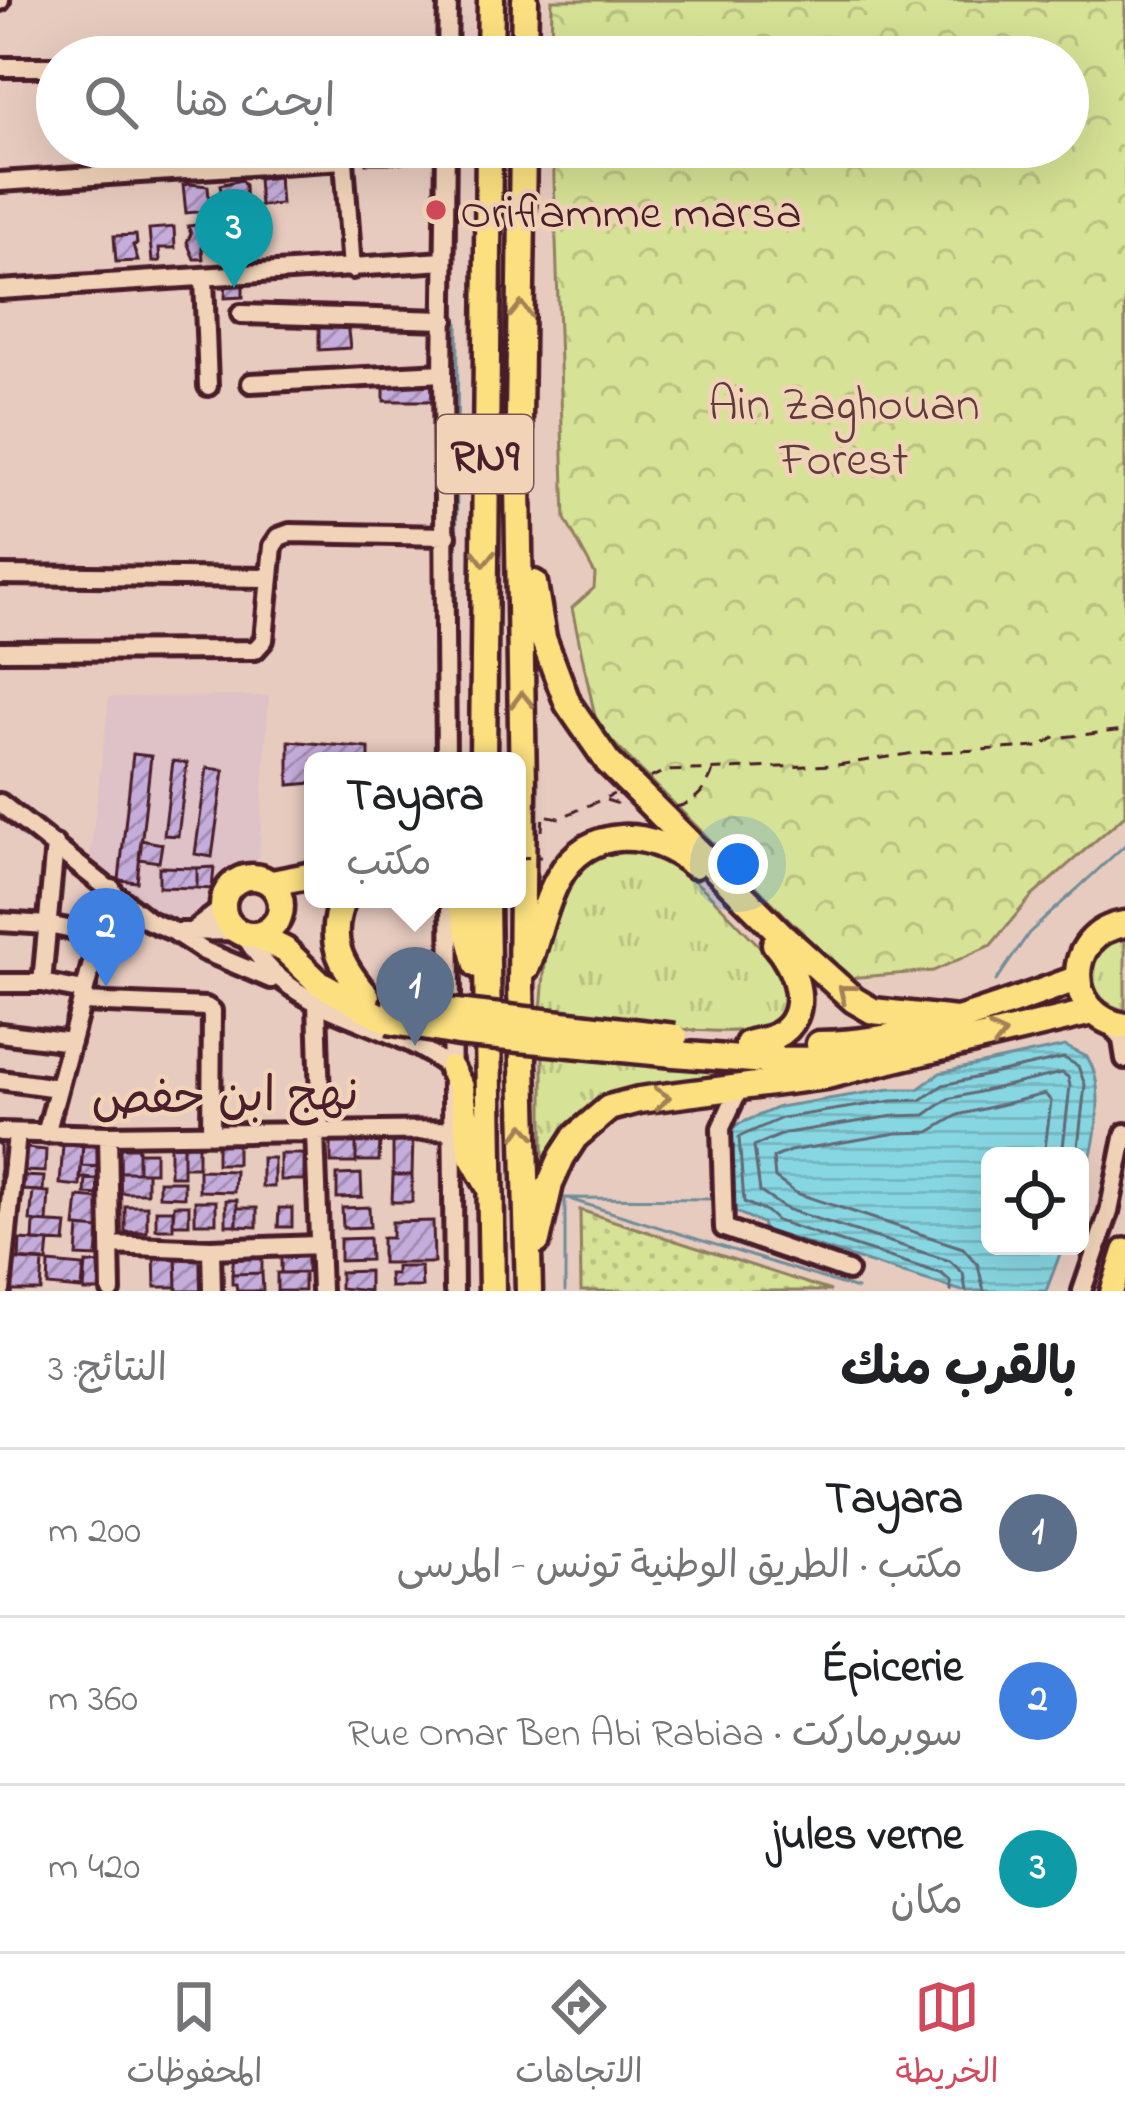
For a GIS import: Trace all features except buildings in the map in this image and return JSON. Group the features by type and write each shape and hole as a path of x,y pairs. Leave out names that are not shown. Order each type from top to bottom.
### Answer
{"highway":[{"path":"490,0 490,36"},
{"path":"524,36 525,0"},
{"name":"RN9","path":"483,752 489,168"},
{"name":"RN9","path":"522,752 518,484 523,168"},
{"path":"518,484 543,638 568,704 608,762 854,1000 873,1011 956,1020"},
{"path":"470,752 482,717"},
{"path":"520,987 563,870 592,847 638,837 666,845 689,861 746,913 791,964 798,983 795,1012 777,1036 748,1044"},
{"path":"272,883 304,877"},
{"path":"246,933 275,925 280,915 279,892 261,878 239,880 224,897 225,917 246,933 284,950 318,982 392,1013 458,1033 675,1046 856,1042 995,1010 1076,979"},
{"path":"340,908 336,952 343,967 367,996 392,1013"},
{"path":"461,908 486,999"},
{"path":"486,908 492,1291"},
{"name":"RN9","path":"521,908 529,1281"},
{"path":"280,915 324,969 367,996"},
{"path":"1109,1020 1084,1002 1076,979 1086,945 1103,930 1125,924"},
{"path":"529,1281 556,1168 575,1137 609,1108 826,1076 1109,1020"},
{"path":"675,1046 753,1060 894,1060"},
{"path":"451,1069 460,1087 472,1156 492,1192"}],"main road":[{"path":"1112,1291 1125,1250"}],"street":[{"path":"447,36 448,0"},
{"path":"0,68 36,67"},
{"path":"0,182 166,168"},
{"path":"344,168 352,269"},
{"path":"446,168 446,752"},
{"path":"0,290 444,261"},
{"path":"204,278 208,386"},
{"path":"241,314 445,320"},
{"path":"251,383 443,373"},
{"path":"0,651 255,650 264,640 273,546 279,537 290,533 447,536"},
{"path":"0,575 270,578"},
{"path":"0,805 136,912 183,933 204,951 416,1045 451,1069"},
{"path":"42,983 56,845"},
{"path":"46,1134 112,890"},
{"path":"183,933 223,908"},
{"path":"453,908 454,1291"},
{"path":"0,922 97,935"},
{"path":"183,933 246,933 259,962 282,984"},
{"path":"0,983 42,983 83,997 206,1006 212,1011 212,1135"},
{"path":"317,1003 321,1291"},
{"path":"1109,1020 1122,1040 1125,1059"},
{"path":"0,1033 71,1042"},
{"path":"0,1080 58,1088"},
{"path":"740,1089 721,1128 724,1228 848,1271"},
{"name":"نهج ابن حفص","path":"9,1133 108,1136 452,1130"},
{"path":"1,1291 9,1133"},
{"path":"1082,1291 1108,1212 1125,1133"},
{"path":"108,1136 111,1291"},
{"path":"110,1245 212,1249 318,1245"},
{"path":"212,1249 212,1291"}],"path":[{"path":"542,819 543,815 560,818 577,812 665,771 837,765 914,753 1039,747 1054,738 1125,730"},
{"path":"526,858 541,857"}],"shaded area":[{"path":"269,696 259,858 230,869 197,915 185,918 146,911 89,865 109,697"}],"green space":[{"name":"Ain Zaghouan Forest","path":"552,0 1125,0 1125,815 1031,897 991,945 933,971 847,978 597,726 572,608 594,588 595,574 565,519 554,168 1089,168 1089,36 551,36"},
{"path":"636,848 679,867 773,960 788,996 774,1026 693,1030 541,1010 550,929 567,883 583,866 606,854"},
{"path":"1125,931 1125,1010 1107,1003 1093,989 1087,971 1095,948"},
{"path":"543,1048 747,1074 608,1101 579,1114 543,1159"},
{"path":"580,1210 831,1291 581,1291"}],"water":[{"path":"1065,1046 1087,1057 1094,1071 1098,1106 1089,1162 1089,1147 981,1147 981,1255 1060,1255 1046,1291 962,1291 764,1230 762,1223 729,1209 729,1128 779,1107 918,1089 940,1073"}],"waterway":[{"path":"455,752 458,323"},
{"path":"996,981 1029,933 1125,845"},
{"path":"565,1198 719,1199"},
{"path":"565,1200 565,1291"},
{"path":"572,1200 857,1289"}],"place":[{"name":"Oriflamme marsa","path":"436,210"},
{"name":"jules verne","path":"234,288"},
{"name":"Épicerie","path":"106,987"},
{"name":"Tayara","path":"415,1046"}]}
